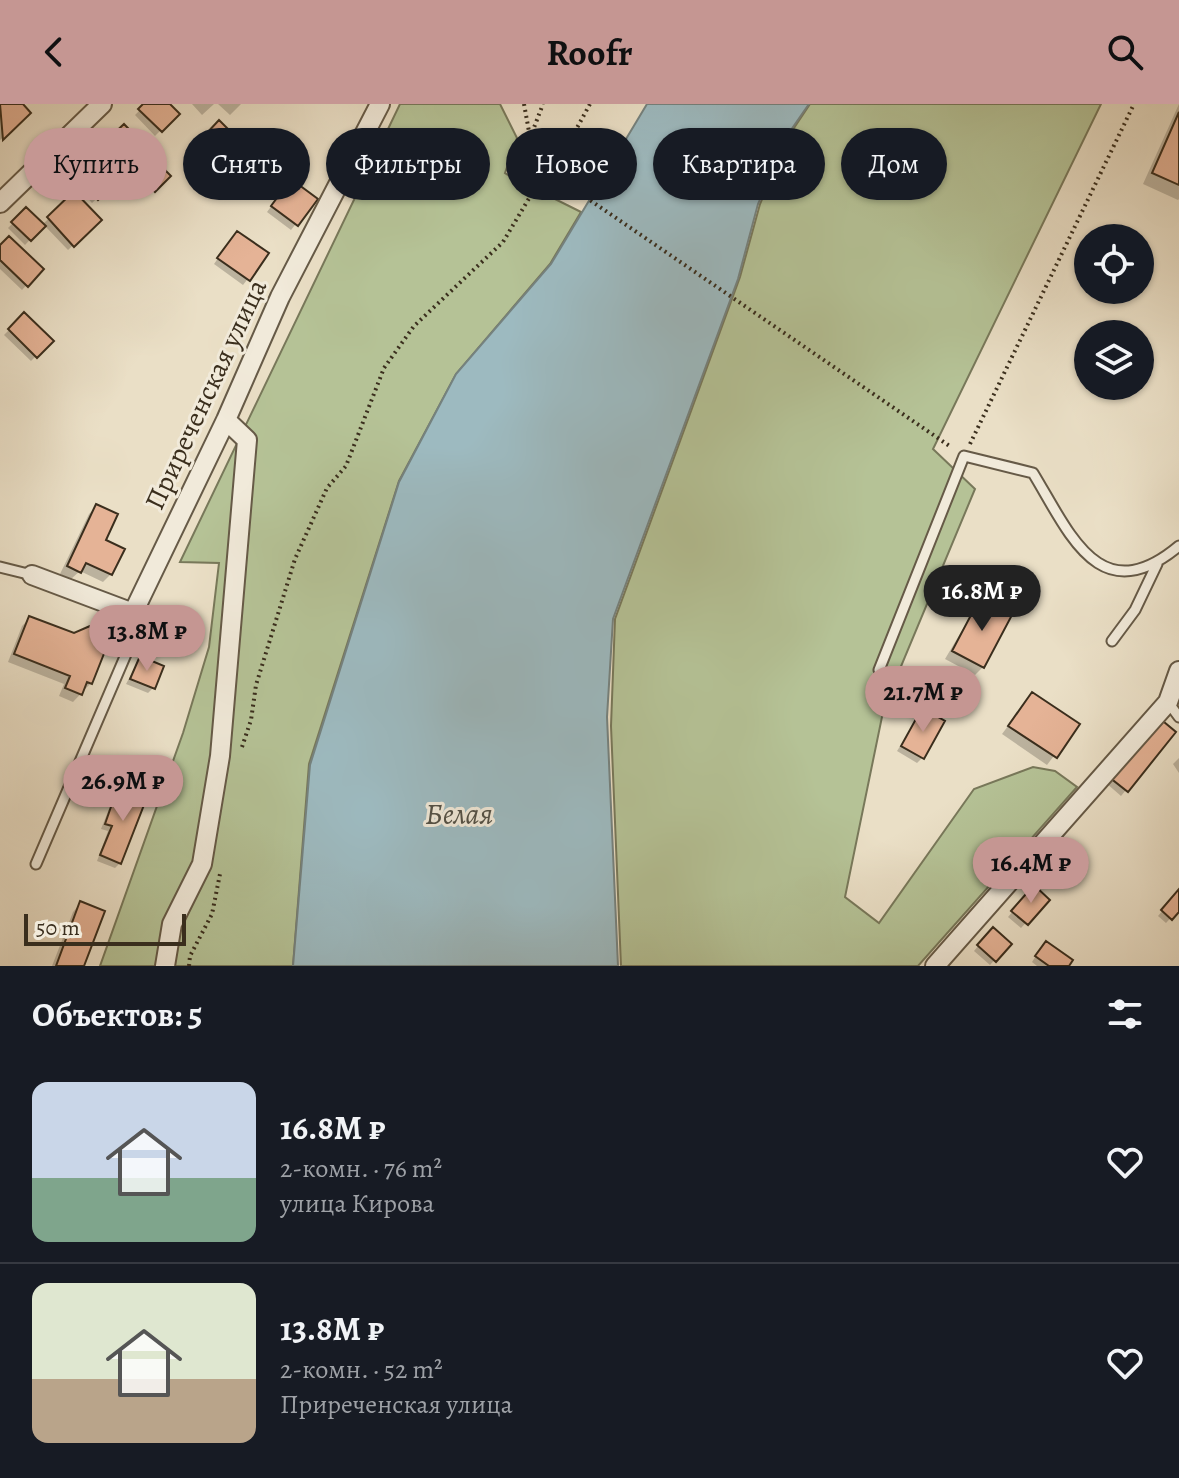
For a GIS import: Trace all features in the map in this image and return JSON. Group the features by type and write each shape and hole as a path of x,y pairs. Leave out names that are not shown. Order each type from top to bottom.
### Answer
{"street":[{"path":"0,203 102,104"},
{"name":"Приреченская улица","path":"133,613 226,420 280,297 380,104"},
{"path":"165,966 172,924 202,864 220,756 247,440 226,420"},
{"path":"32,575 133,613"},
{"path":"935,966 1174,710 1179,671"}],"lane":[{"path":"879,670 964,456 1033,473 1080,548 1100,566 1129,573 1157,564 1179,546"},
{"path":"1112,641 1135,610 1157,564"},
{"path":"0,567 32,575"},
{"path":"36,864 127,652 133,613"}],"path":[{"path":"524,104 528,128"},
{"path":"534,128 543,104"},
{"path":"577,128 590,104"},
{"path":"971,441 1134,104"},
{"path":"237,760 251,720 256,685 295,559 327,488 346,466 384,368 414,326 503,242 528,200"},
{"path":"593,200 964,456"},
{"path":"189,966 190,956 212,914 222,865"}],"green space":[{"path":"400,104 500,104 512,128 506,128 506,200 557,200 581,212 550,264 456,374 399,481 309,764 293,966 100,966 183,733 209,647 219,563 180,562 354,200 490,200 490,128 388,128"},
{"path":"810,104 1101,104 933,449 975,489 884,707 845,897 879,923 974,789 1033,767 1055,771 1077,787 918,966 621,966 611,726 615,619 740,277 762,200 825,200 825,128 794,128"}],"water":[{"name":"Белая","path":"647,104 809,104 792,128 653,128 653,200 760,200 738,279 613,619 607,717 618,966 293,966 310,765 399,482 456,374 551,264 589,200 637,200 637,128 633,128"}],"building":[{"path":"0,104 23,104 31,113 3,140"},
{"path":"143,104 170,104 180,114 166,128 158,128 138,109"},
{"path":"1179,112 1179,185 1152,173"},
{"path":"219,120 227,128 212,128"},
{"path":"310,193 318,199 298,226 271,206 275,200 310,200"},
{"path":"65,200 83,200 102,220 74,247 47,217"},
{"path":"26,207 46,226 31,241 11,222"},
{"path":"237,231 269,253 250,281 217,258"},
{"path":"9,236 44,269 28,287 0,260 0,245"},
{"path":"24,312 54,341 37,358 8,329"},
{"path":"96,504 118,514 106,540 125,549 112,575 86,563 81,573 67,566"},
{"path":"980,598 1012,615 984,668 952,651"},
{"path":"29,616 74,633 90,626 98,634 99,642 107,646 92,684 87,682 82,695 65,688 70,676 14,654"},
{"path":"140,656 164,666 155,689 130,679"},
{"path":"1032,692 1080,724 1057,758 1008,726"},
{"path":"922,708 945,721 924,759 901,746"},
{"path":"1158,717 1176,732 1128,792 1109,777"},
{"path":"128,784 149,792 121,864 100,855 112,826 105,824 113,801 120,804"},
{"path":"1034,885 1050,900 1028,925 1011,911"},
{"path":"1179,889 1179,912 1172,920 1161,910"},
{"path":"80,901 105,911 84,966 56,966"},
{"path":"993,927 1012,944 996,962 977,945"},
{"path":"1046,941 1073,960 1069,966 1049,966 1035,956"}]}
